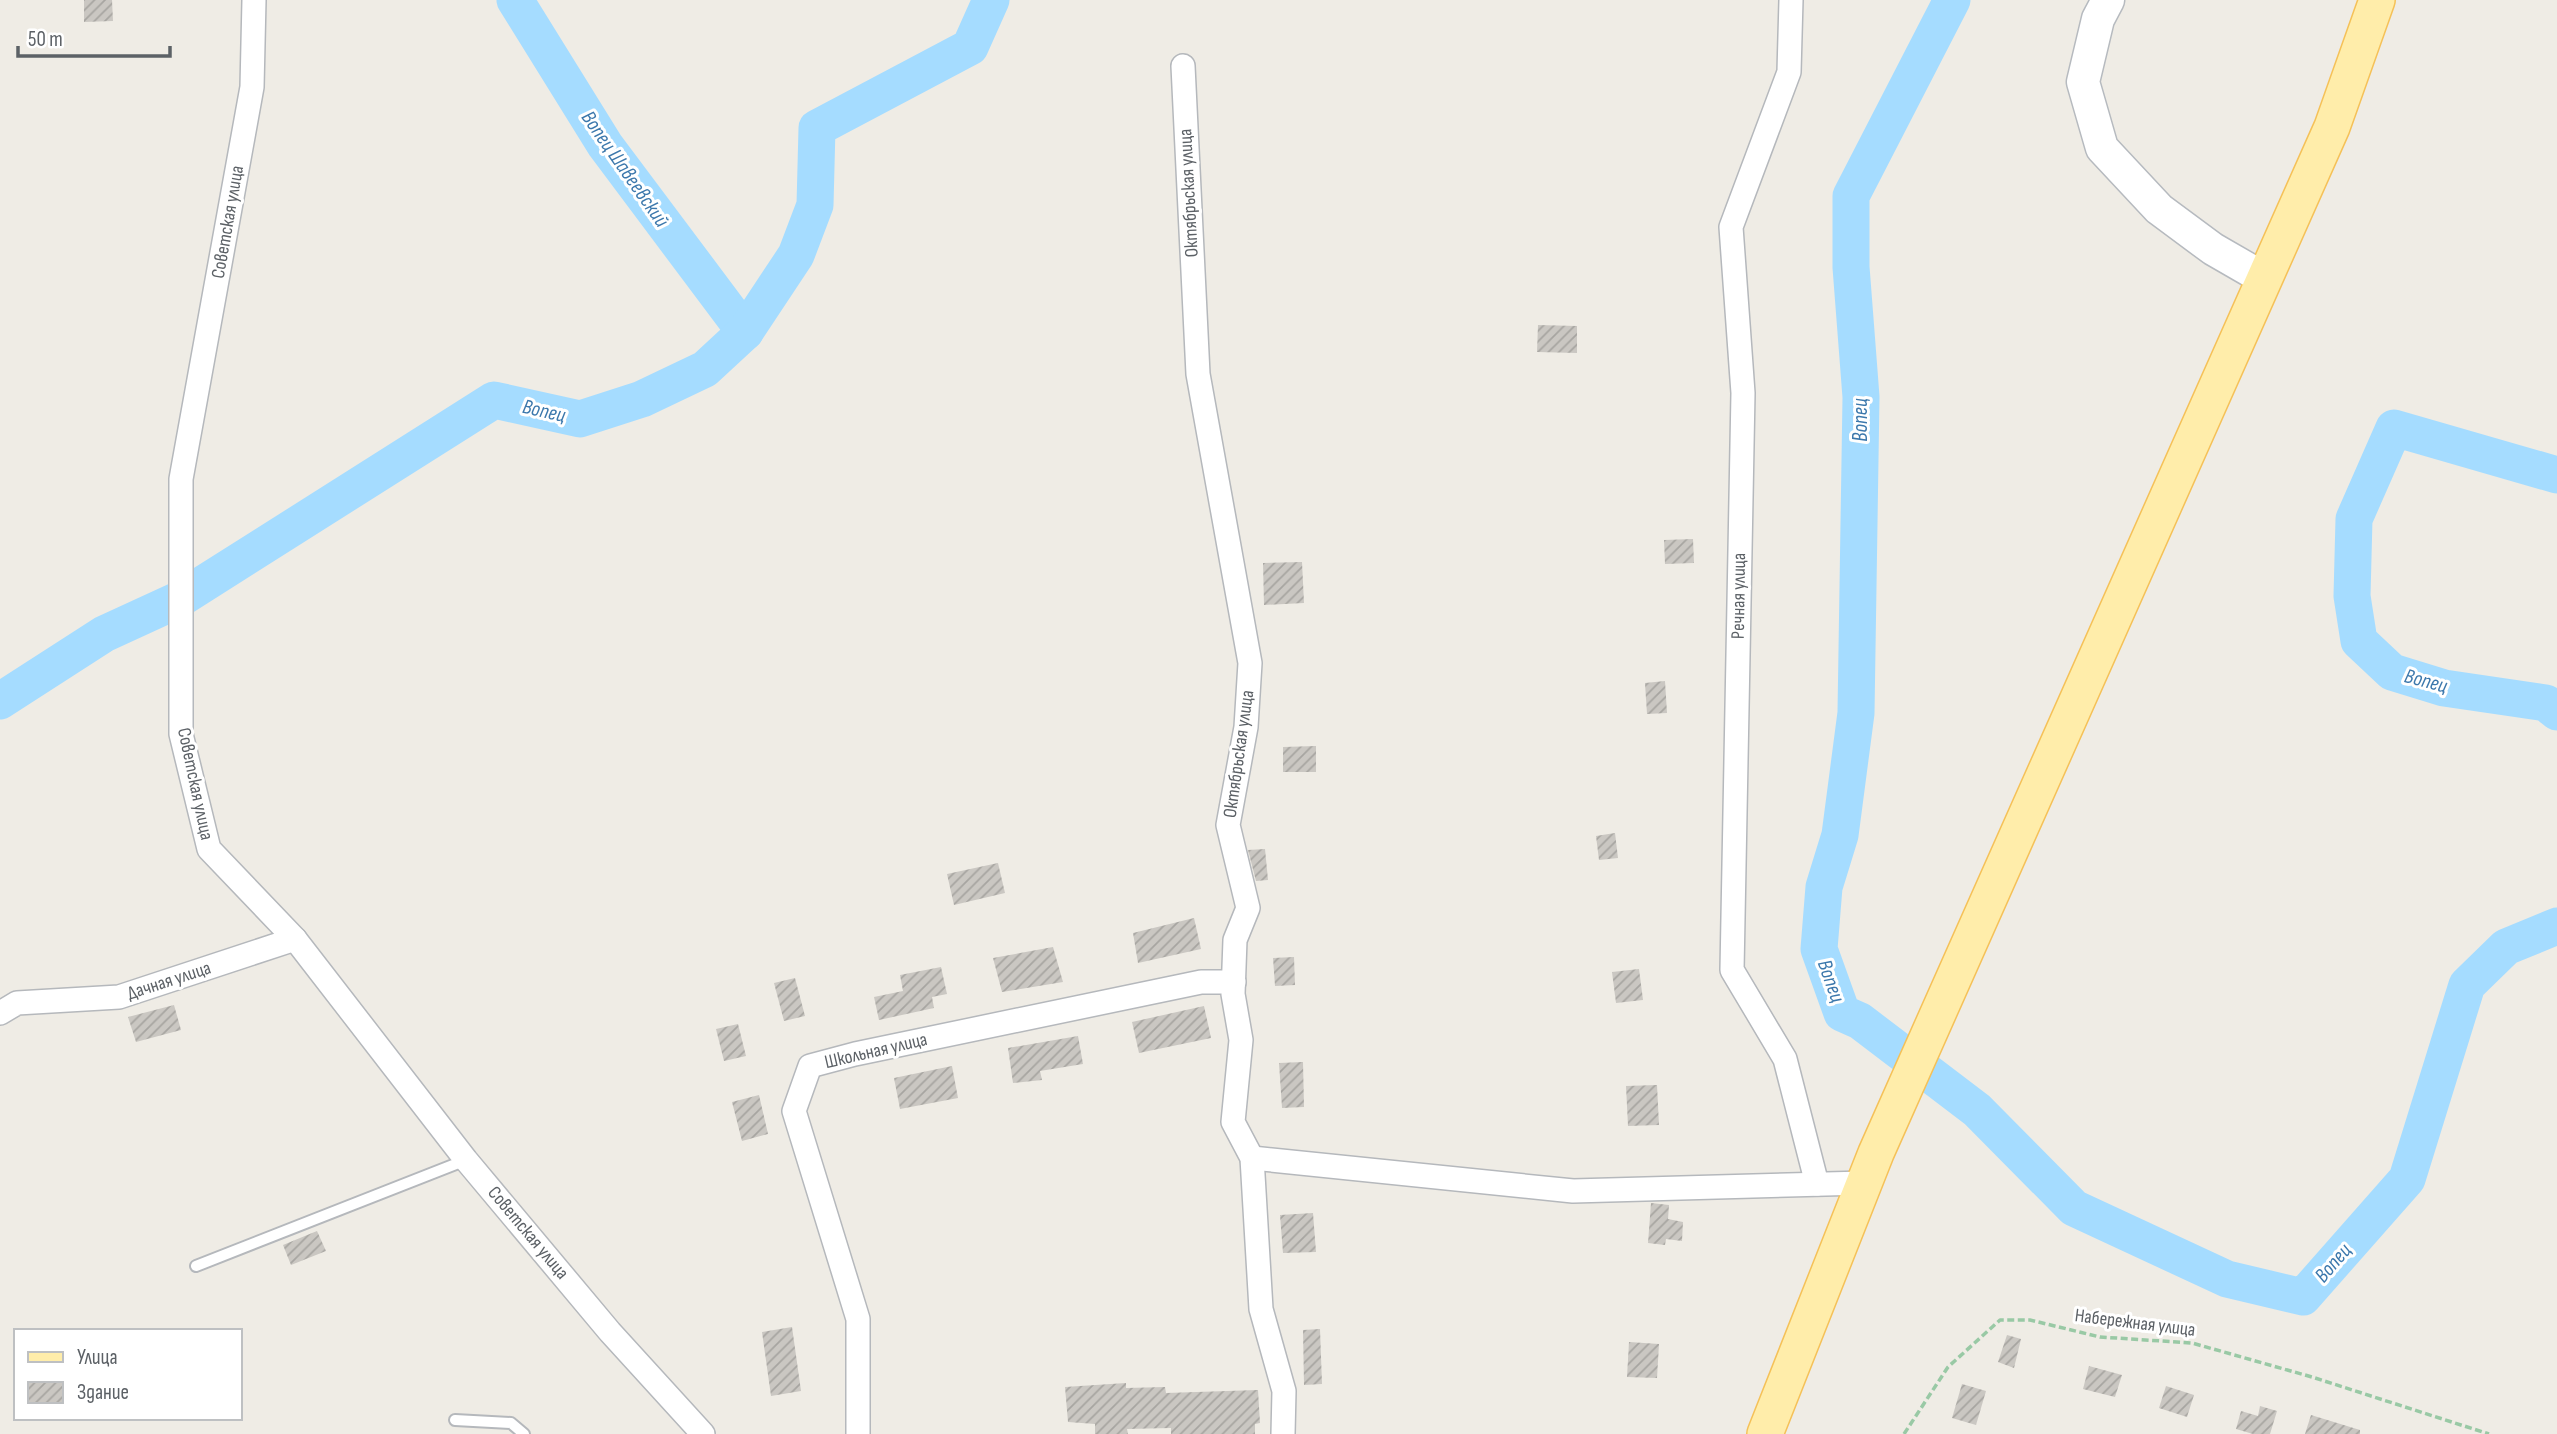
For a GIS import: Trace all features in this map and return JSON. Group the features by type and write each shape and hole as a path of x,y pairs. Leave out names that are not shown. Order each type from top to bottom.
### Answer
{"main road":[{"path":"1765,1434 1870,1168 2218,377 2332,127 2377,0"}],"street":[{"name":"Советская улица","path":"254,0 252,88 181,479 181,734 209,849 295,939 466,1160 610,1332 703,1434"},
{"name":"Речная улица","path":"1791,0 1789,72 1731,227 1743,393 1732,970 1785,1059 1817,1184"},
{"path":"2108,0 2098,19 2083,82 2102,148 2159,209 2213,249 2264,279"},
{"name":"Октябрьская улица","path":"1183,66 1198,374 1250,663 1246,727 1228,825 1248,908 1234,940 1234,982 1241,1040 1233,1122 1252,1158 1261,1308 1284,1391 1283,1434"},
{"name":"Дачная улица","path":"0,1013 17,1003 119,998 295,939"},
{"name":"Школьная улица","path":"858,1434 858,1319 794,1111 810,1066 855,1054 1201,982 1234,982"},
{"path":"1252,1158 1573,1191 1817,1184 1870,1168"}],"lane":[{"path":"196,1266 466,1160"},
{"path":"455,1420 511,1423 524,1434"}],"path":[{"name":"Набережная улица","path":"1904,1434 1948,1367 2000,1321 2030,1320 2100,1337 2192,1343 2312,1377 2489,1434"}],"building":[{"path":"84,0 112,0 113,21 84,22"},
{"path":"1538,325 1577,326 1577,353 1537,352"},
{"path":"1693,539 1694,563 1665,564 1664,540"},
{"path":"1302,562 1304,603 1264,605 1263,563"},
{"path":"1665,681 1667,713 1647,714 1645,683"},
{"path":"1316,746 1316,772 1283,772 1283,747"},
{"path":"1615,833 1618,858 1599,860 1596,836"},
{"path":"1265,849 1268,880 1256,881 1248,850"},
{"path":"998,863 1005,893 954,905 947,874"},
{"path":"1194,918 1201,949 1138,963 1133,933"},
{"path":"1053,947 1063,982 1002,992 993,958"},
{"path":"1294,957 1295,985 1275,986 1273,958"},
{"path":"941,967 947,994 932,997 934,1008 879,1020 874,997 903,991 900,975"},
{"path":"1639,969 1643,1000 1616,1003 1612,972"},
{"path":"795,978 805,1016 784,1021 774,983"},
{"path":"174,1005 181,1030 136,1042 128,1017"},
{"path":"1204,1006 1211,1038 1139,1053 1132,1022"},
{"path":"738,1024 746,1056 724,1061 716,1029"},
{"path":"1078,1036 1083,1064 1040,1071 1042,1080 1013,1083 1008,1048"},
{"path":"1303,1062 1304,1107 1282,1108 1279,1063"},
{"path":"952,1066 958,1098 900,1109 894,1078"},
{"path":"1657,1085 1659,1125 1628,1126 1626,1086"},
{"path":"759,1095 768,1134 742,1141 732,1102"},
{"path":"1651,1203 1669,1205 1668,1219 1683,1222 1682,1241 1666,1239 1665,1245 1648,1243"},
{"path":"1313,1213 1316,1252 1283,1253 1280,1215"},
{"path":"317,1231 326,1251 291,1265 283,1245"},
{"path":"792,1327 801,1391 771,1396 762,1332"},
{"path":"1320,1329 1322,1384 1304,1385 1303,1330"},
{"path":"2007,1335 2021,1339 2014,1368 1998,1362"},
{"path":"1629,1342 1659,1344 1657,1378 1627,1377"},
{"path":"2089,1366 2122,1375 2115,1397 2083,1389"},
{"path":"1126,1383 1126,1388 1165,1387 1166,1393 1258,1390 1260,1423 1255,1424 1255,1434 1171,1434 1171,1428 1127,1429 1128,1434 1095,1434 1095,1424 1068,1422 1065,1387"},
{"path":"1962,1384 1986,1391 1976,1425 1952,1418"},
{"path":"2166,1386 2194,1395 2187,1417 2159,1408"},
{"path":"2260,1406 2277,1411 2270,1434 2253,1434 2236,1429 2241,1411 2258,1416"},
{"path":"2311,1415 2360,1430 2360,1434 2305,1434"}],"waterway":[{"name":"Вопец Шавеевский","path":"515,0 605,145 745,332"},
{"name":"Вопец","path":"0,701 104,634 178,600 494,400 580,419 642,399 705,369 745,332 796,255 815,205 817,128 970,47 991,0"},
{"name":"Вопец","path":"1952,0 1851,196 1851,267 1861,397 1856,713 1840,835 1824,887 1819,949 1842,1013 1860,1021 1977,1110 2074,1208 2227,1279 2303,1297 2407,1179 2467,985 2506,947 2557,926"},
{"name":"Вопец","path":"2557,475 2394,428 2354,519 2352,596 2359,641 2392,672 2444,688 2546,703 2557,712"}]}
